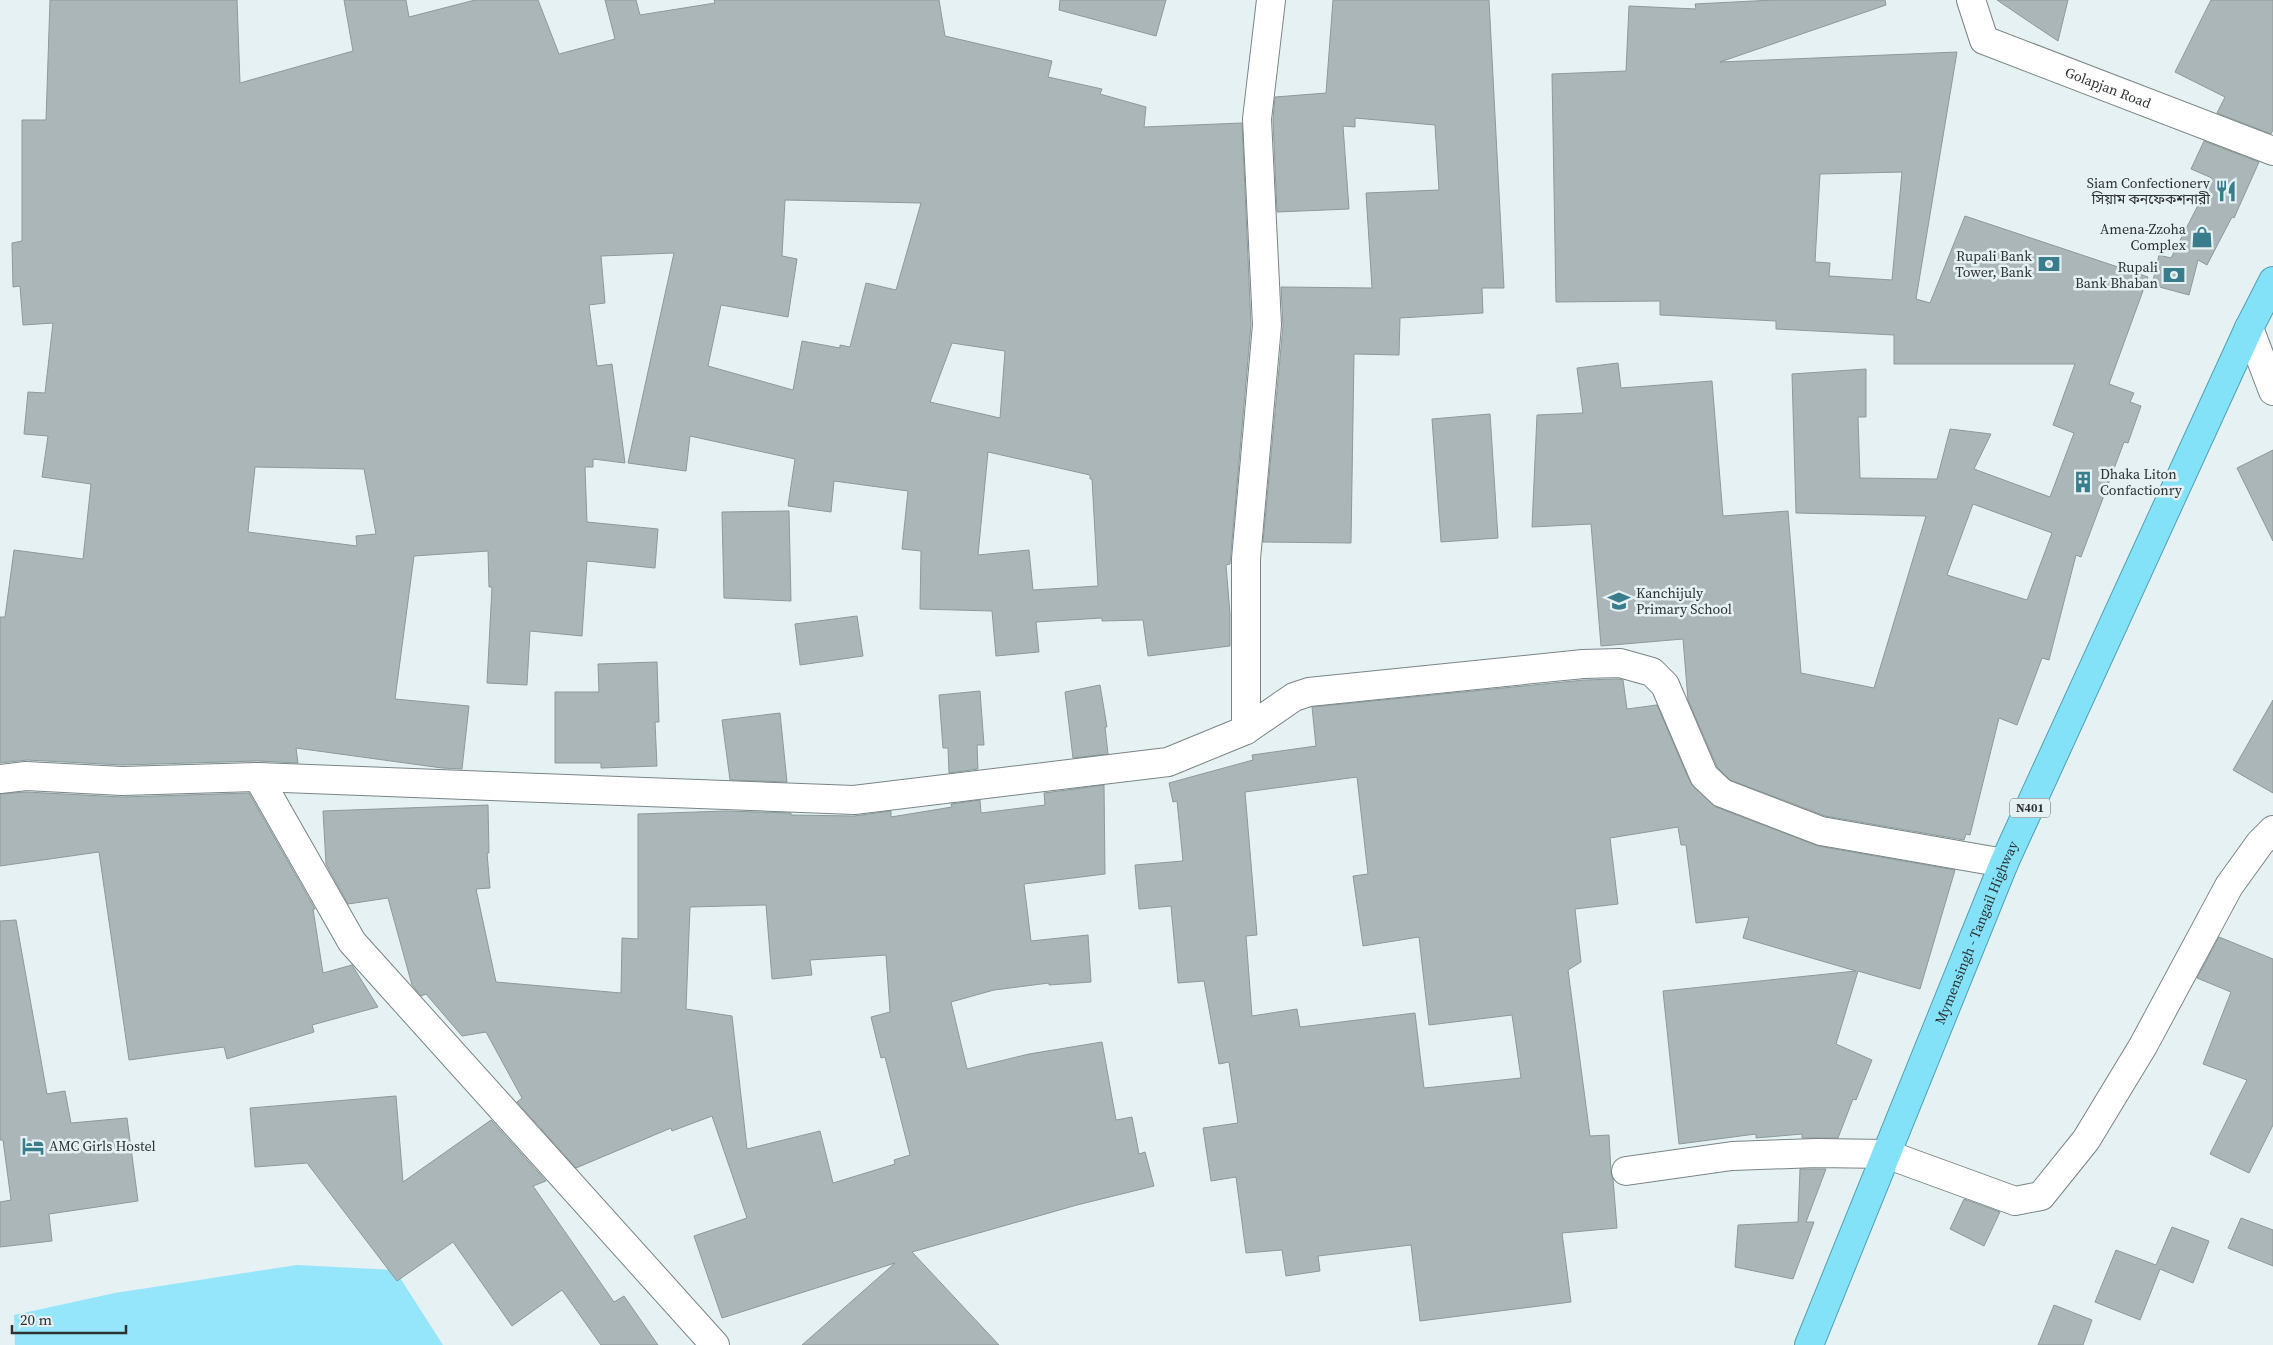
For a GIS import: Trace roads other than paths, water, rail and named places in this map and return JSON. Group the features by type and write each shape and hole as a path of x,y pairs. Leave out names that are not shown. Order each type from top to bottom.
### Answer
{"highway":[{"name":"Mymensingh - Tangail Highway","path":"1809,1345 2004,863 2259,325 2273,282"}],"street":[{"path":"1246,730 1246,559 1267,325 1257,119 1271,0"},
{"name":"Golapjan Road","path":"1971,0 1984,40 2273,151"},
{"path":"2259,325 2273,391"},
{"path":"0,780 26,776 122,780 258,777 854,800 1168,762 1246,730 1294,697 1309,692 1583,664 1620,663 1652,672 1666,685 1704,776 1722,793 1821,830 2004,863"},
{"path":"258,777 352,942 715,1345"},
{"path":"1626,1171 1732,1156 1817,1152 1886,1154 2015,1200 2042,1196 2086,1140 2143,1046 2229,886 2260,843 2273,830"}],"place":[{"name":"Siam Confectionery সিয়াম কনফেকশনারী","path":"2226,191"},
{"name":"Amena-Zzoha Complex","path":"2202,237"},
{"name":"Rupali Bank Tower, Bank","path":"2049,264"},
{"name":"Rupali Bank Bhaban","path":"2174,275"},
{"name":"Dhaka Liton Confactionry","path":"2083,482"},
{"name":"Kanchijuly Primary School","path":"1619,601"},
{"name":"AMC Girls Hostel","path":"33,1146"}]}
